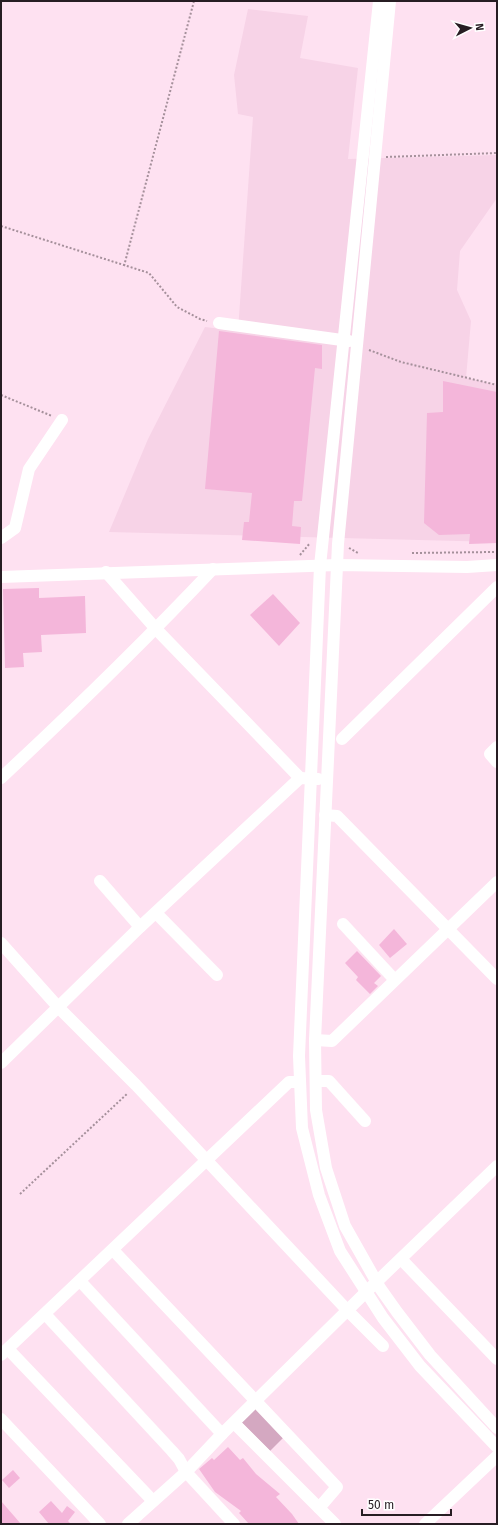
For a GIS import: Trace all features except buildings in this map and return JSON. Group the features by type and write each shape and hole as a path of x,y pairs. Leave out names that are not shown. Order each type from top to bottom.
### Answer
{"street":[{"path":"378,1 320,566 306,778 299,1056 302,1128 319,1195 340,1251 383,1318 420,1366 497,1447"},
{"path":"390,1 356,342 337,565 315,1040 316,1110 326,1168 345,1226 377,1282 397,1312 430,1355 497,1428"},
{"path":"219,323 356,342"},
{"path":"1,538 15,528 29,469 62,420"},
{"path":"1,527 15,528"},
{"path":"1,577 106,572 337,565 468,567 497,564"},
{"path":"1,778 56,727 76,705 156,629 213,569"},
{"path":"106,572 156,629 306,778 327,779"},
{"path":"342,739 497,587"},
{"path":"497,746 490,754 497,762"},
{"path":"1,1063 59,1008 140,927 306,778"},
{"path":"325,815 337,816 497,979"},
{"path":"100,881 140,927"},
{"path":"315,1040 332,1041 394,979 497,882"},
{"path":"156,913 217,975"},
{"path":"343,924 394,979"},
{"path":"1,943 59,1008 136,1085 348,1311 383,1346"},
{"path":"316,1081 329,1081 365,1121"},
{"path":"153,1501 4,1352 114,1250 289,1082 300,1082"},
{"path":"128,1524 186,1472 222,1434 366,1292 497,1166"},
{"path":"114,1250 337,1487 320,1508"},
{"path":"401,1259 497,1358"},
{"path":"80,1281 222,1434"},
{"path":"45,1314 172,1451 186,1472 234,1524"},
{"path":"1,1420 100,1524"},
{"path":"234,1423 335,1524"},
{"path":"425,1524 497,1456"}],"path":[{"path":"124,266 194,1"},
{"path":"383,157 497,153"},
{"path":"1,226 149,273 177,307 200,319 219,323"},
{"path":"356,342 372,352 401,362 497,385"},
{"path":"1,395 62,420"},
{"path":"293,555 300,555 315,539"},
{"path":"347,547 358,553"},
{"path":"405,553 497,552"},
{"path":"20,1194 136,1085"}],"shaded area":[{"path":"248,9 308,16 300,58 358,68 348,159 497,155 497,198 460,251 457,290 471,321 466,378 497,385 497,542 109,532 148,439 205,327 238,331 253,117 238,114 234,75"},
{"path":"256,1407 285,1436 270,1451 241,1422"}]}
